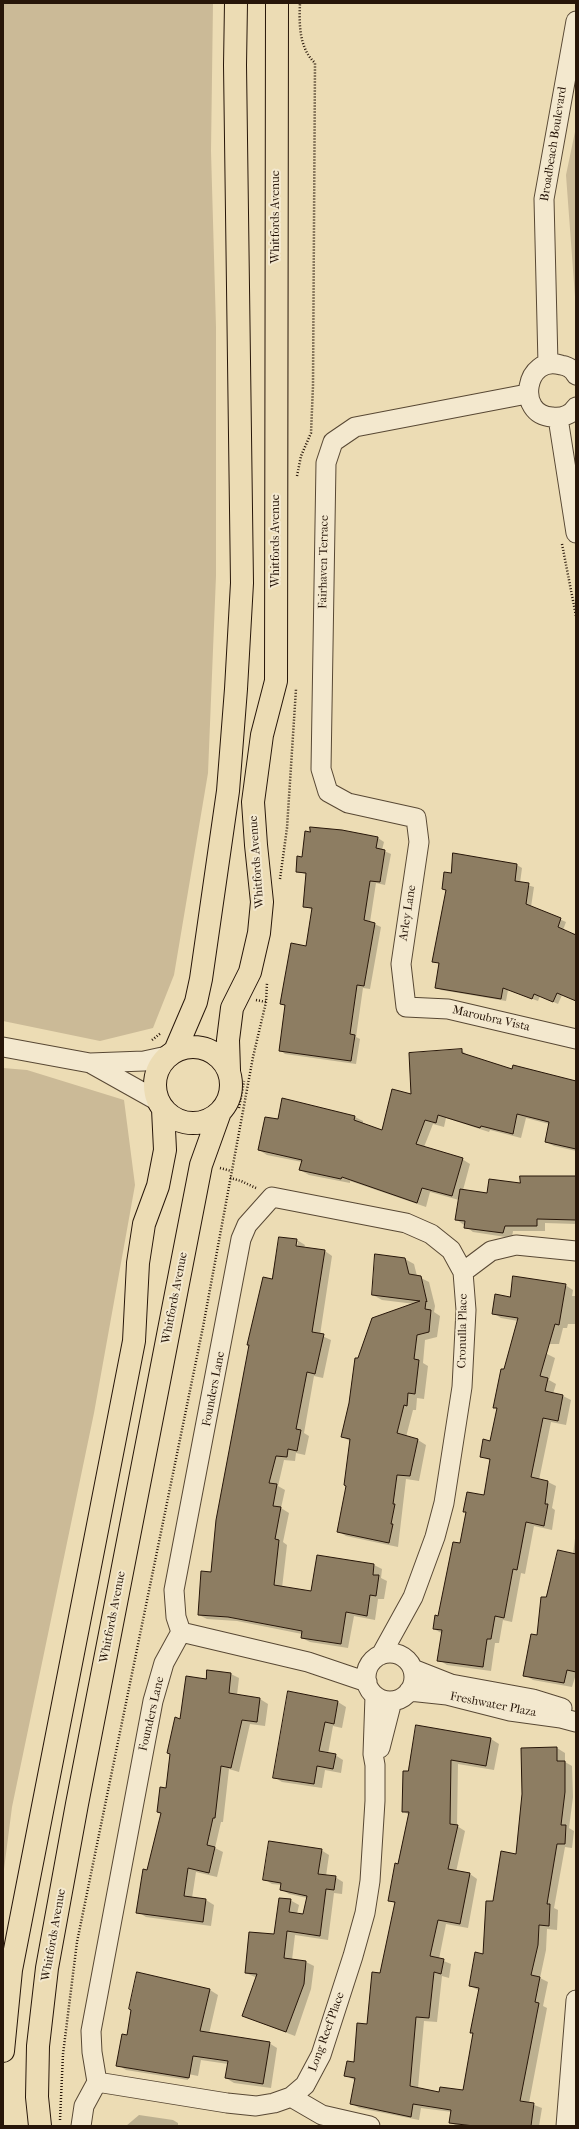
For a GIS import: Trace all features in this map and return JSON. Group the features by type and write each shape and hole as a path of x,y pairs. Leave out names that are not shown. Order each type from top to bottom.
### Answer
{"main road":[{"path":"3,2051 11,1970 134,1342 138,1263 144,1224 158,1186 165,1150 160,1105 155,1089 155,1077 159,1066 171,1053 196,1002 202,979 228,791 242,583 235,65 236,3"},
{"name":"Whitfords Avenue","path":"228,1070 228,1040 232,1008 250,972 259,933 262,902 253,802 262,735 276,681 277,3"},
{"path":"160,1105 172,1118 184,1122 197,1123 209,1119 220,1112 227,1103 231,1092 231,1081 228,1070 222,1060 212,1052 200,1047 188,1047 171,1053"},
{"name":"Whitfords Avenue","path":"40,2126 37,2097 38,2046 47,1968 80,1789 200,1172 220,1112"}],"street":[{"name":"Broadbeach Boulevard","path":"548,364 544,199 576,21"},
{"path":"576,375 567,366 548,364 538,369 531,376 527,394 533,407 548,417 558,418 566,415 576,407"},
{"name":"Fairhaven Terrace","path":"416,818 348,803 328,792 321,769 326,463 333,442 355,427 527,394"},
{"path":"558,418 576,533"},
{"name":"Arley Lane","path":"406,1007 400,964 419,842 416,818"},
{"name":"Maroubra Vista","path":"406,1007 448,1009 576,1039"},
{"path":"3,1047 90,1063 144,1061 171,1053"},
{"path":"90,1063 160,1105"},
{"name":"Cronulla Place","path":"272,1197 406,1223 431,1234 452,1250 463,1272 466,1310 462,1379 456,1431 444,1503 437,1530 413,1597 377,1680"},
{"name":"Founders Lane","path":"97,2082 92,2052 91,2031 153,1701 164,1663 181,1632 176,1617 174,1590 241,1239 247,1225 272,1197"},
{"path":"463,1272 491,1251 516,1245 576,1251"},
{"name":"Cronulla Place","path":"410,1691 414,1678 408,1663 413,1597"},
{"path":"181,1632 377,1680 402,1698 410,1691"},
{"name":"Freshwater Plaza","path":"377,1680 393,1654 451,1684 533,1699 564,1708 576,1709"},
{"name":"Long Reef Place","path":"97,2082 227,2103 256,2106 274,2103 291,2097 305,2085 321,2056 365,1913 373,1850 377,1680"},
{"name":"Freshwater Plaza","path":"410,1691 447,1695 510,1711 561,1718 576,1722"},
{"path":"566,2126 576,2000"},
{"path":"81,2126 84,2106 97,2082"},
{"path":"291,2097 322,2115 370,2126"}],"path":[{"path":"230,1178 241,1180 272,1197"}],"shaded area":[{"path":"3,3 213,3 211,151 216,327 216,576 208,773 174,975 153,1028 100,1041 3,1021"},
{"path":"576,127 576,310 566,175"},
{"path":"3,1068 27,1070 124,1100 135,1185 94,1413 12,1807 3,1877"}],"building":[{"path":"310,827 342,830 378,837 376,848 385,850 380,882 370,881 364,920 375,923 364,986 357,985 350,1034 355,1035 351,1061 279,1051 285,1005 280,1004 291,943 306,946 312,908 303,907 306,873 296,872 297,856 302,857 305,831 310,832"},
{"path":"453,853 517,864 515,881 529,883 526,904 561,918 558,927 576,935 576,1001 557,993 553,1002 534,994 532,999 503,988 501,999 435,988 439,963 432,962 446,890 442,889 444,872 451,873"},
{"path":"462,1049 462,1053 512,1069 513,1065 576,1081 576,1149 545,1142 549,1122 517,1114 513,1134 481,1126 480,1128 438,1115 436,1123 425,1120 416,1144 463,1158 452,1196 422,1188 417,1203 342,1177 341,1179 299,1170 302,1160 258,1150 265,1117 278,1119 282,1098 355,1116 354,1120 382,1130 392,1089 411,1094 409,1053"},
{"path":"520,1176 576,1176 576,1220 537,1219 537,1226 505,1226 503,1233 464,1228 465,1221 455,1220 460,1189 487,1193 489,1179 520,1183"},
{"path":"279,1237 297,1239 296,1246 325,1250 312,1332 324,1334 315,1374 307,1372 296,1429 301,1430 297,1451 288,1449 287,1457 276,1456 269,1483 277,1484 273,1506 281,1507 275,1539 279,1540 274,1585 311,1591 317,1555 374,1564 373,1575 379,1575 376,1596 370,1595 367,1616 346,1612 341,1644 301,1638 302,1631 228,1617 198,1615 201,1571 211,1572 216,1520 249,1345 247,1345 263,1277 272,1279"},
{"path":"375,1254 405,1258 409,1274 421,1276 427,1302 426,1301 425,1309 431,1310 429,1332 417,1335 414,1359 419,1360 415,1394 408,1393 407,1406 404,1405 397,1433 418,1439 410,1476 397,1475 393,1504 395,1504 391,1524 393,1524 389,1543 337,1532 346,1486 344,1485 350,1439 341,1437 349,1403 355,1358 358,1358 372,1318 420,1301 372,1295"},
{"path":"513,1276 566,1284 559,1325 555,1324 540,1376 548,1378 545,1391 563,1395 558,1421 543,1418 531,1477 548,1481 545,1504 548,1504 544,1526 526,1522 517,1570 513,1569 504,1618 495,1616 491,1639 487,1639 483,1667 437,1661 442,1630 433,1629 435,1615 438,1616 453,1542 460,1543 466,1512 463,1512 467,1492 484,1495 490,1459 480,1457 483,1439 490,1441 497,1408 493,1408 501,1369 504,1369 518,1318 492,1314 495,1294 510,1297"},
{"path":"558,1550 576,1554 576,1672 567,1670 564,1683 523,1676 531,1634 537,1635 541,1597 546,1597"},
{"path":"207,1670 231,1673 229,1693 260,1698 257,1722 242,1720 231,1768 221,1766 215,1818 213,1818 207,1845 215,1847 209,1873 188,1868 184,1896 206,1899 203,1922 136,1913 143,1869 147,1870 161,1813 157,1812 160,1787 166,1788 170,1754 167,1753 175,1717 180,1719 186,1676 206,1679"},
{"path":"288,1691 338,1701 334,1724 325,1722 319,1751 336,1754 333,1769 317,1766 314,1784 273,1778"},
{"path":"416,1725 491,1738 486,1766 451,1760 450,1824 458,1825 448,1869 470,1873 460,1924 438,1920 430,1956 444,1959 441,1974 434,1972 429,2018 416,2017 410,2086 439,2092 440,2087 463,2090 473,2033 470,2033 479,1988 469,1986 475,1952 483,1954 486,1901 493,1901 501,1851 516,1854 522,1794 521,1748 557,1747 557,1761 565,1761 565,1792 561,1825 566,1825 565,1844 557,1844 547,1904 550,1904 549,1926 539,1925 538,1945 531,1975 540,1977 535,2002 539,2003 520,2101 534,2103 531,2126 474,2126 449,2123 451,2110 413,2104 411,2117 350,2104 355,2078 344,2076 347,2061 354,2062 357,2023 367,2024 372,1972 380,1973 395,1902 388,1901 395,1863 398,1864 409,1812 402,1812 403,1771 408,1771"},
{"path":"269,1841 322,1849 318,1874 336,1876 334,1890 326,1889 320,1936 287,1931 284,1958 306,1961 304,1984 286,2032 242,2016 257,1974 245,1973 249,1932 274,1934 279,1898 291,1899 289,1912 303,1914 307,1896 280,1890 281,1883 263,1880"},
{"path":"137,1972 210,1989 200,2031 270,2042 263,2084 225,2078 228,2061 193,2056 189,2078 116,2066 122,2034 127,2035 131,2010 129,2009"}]}
